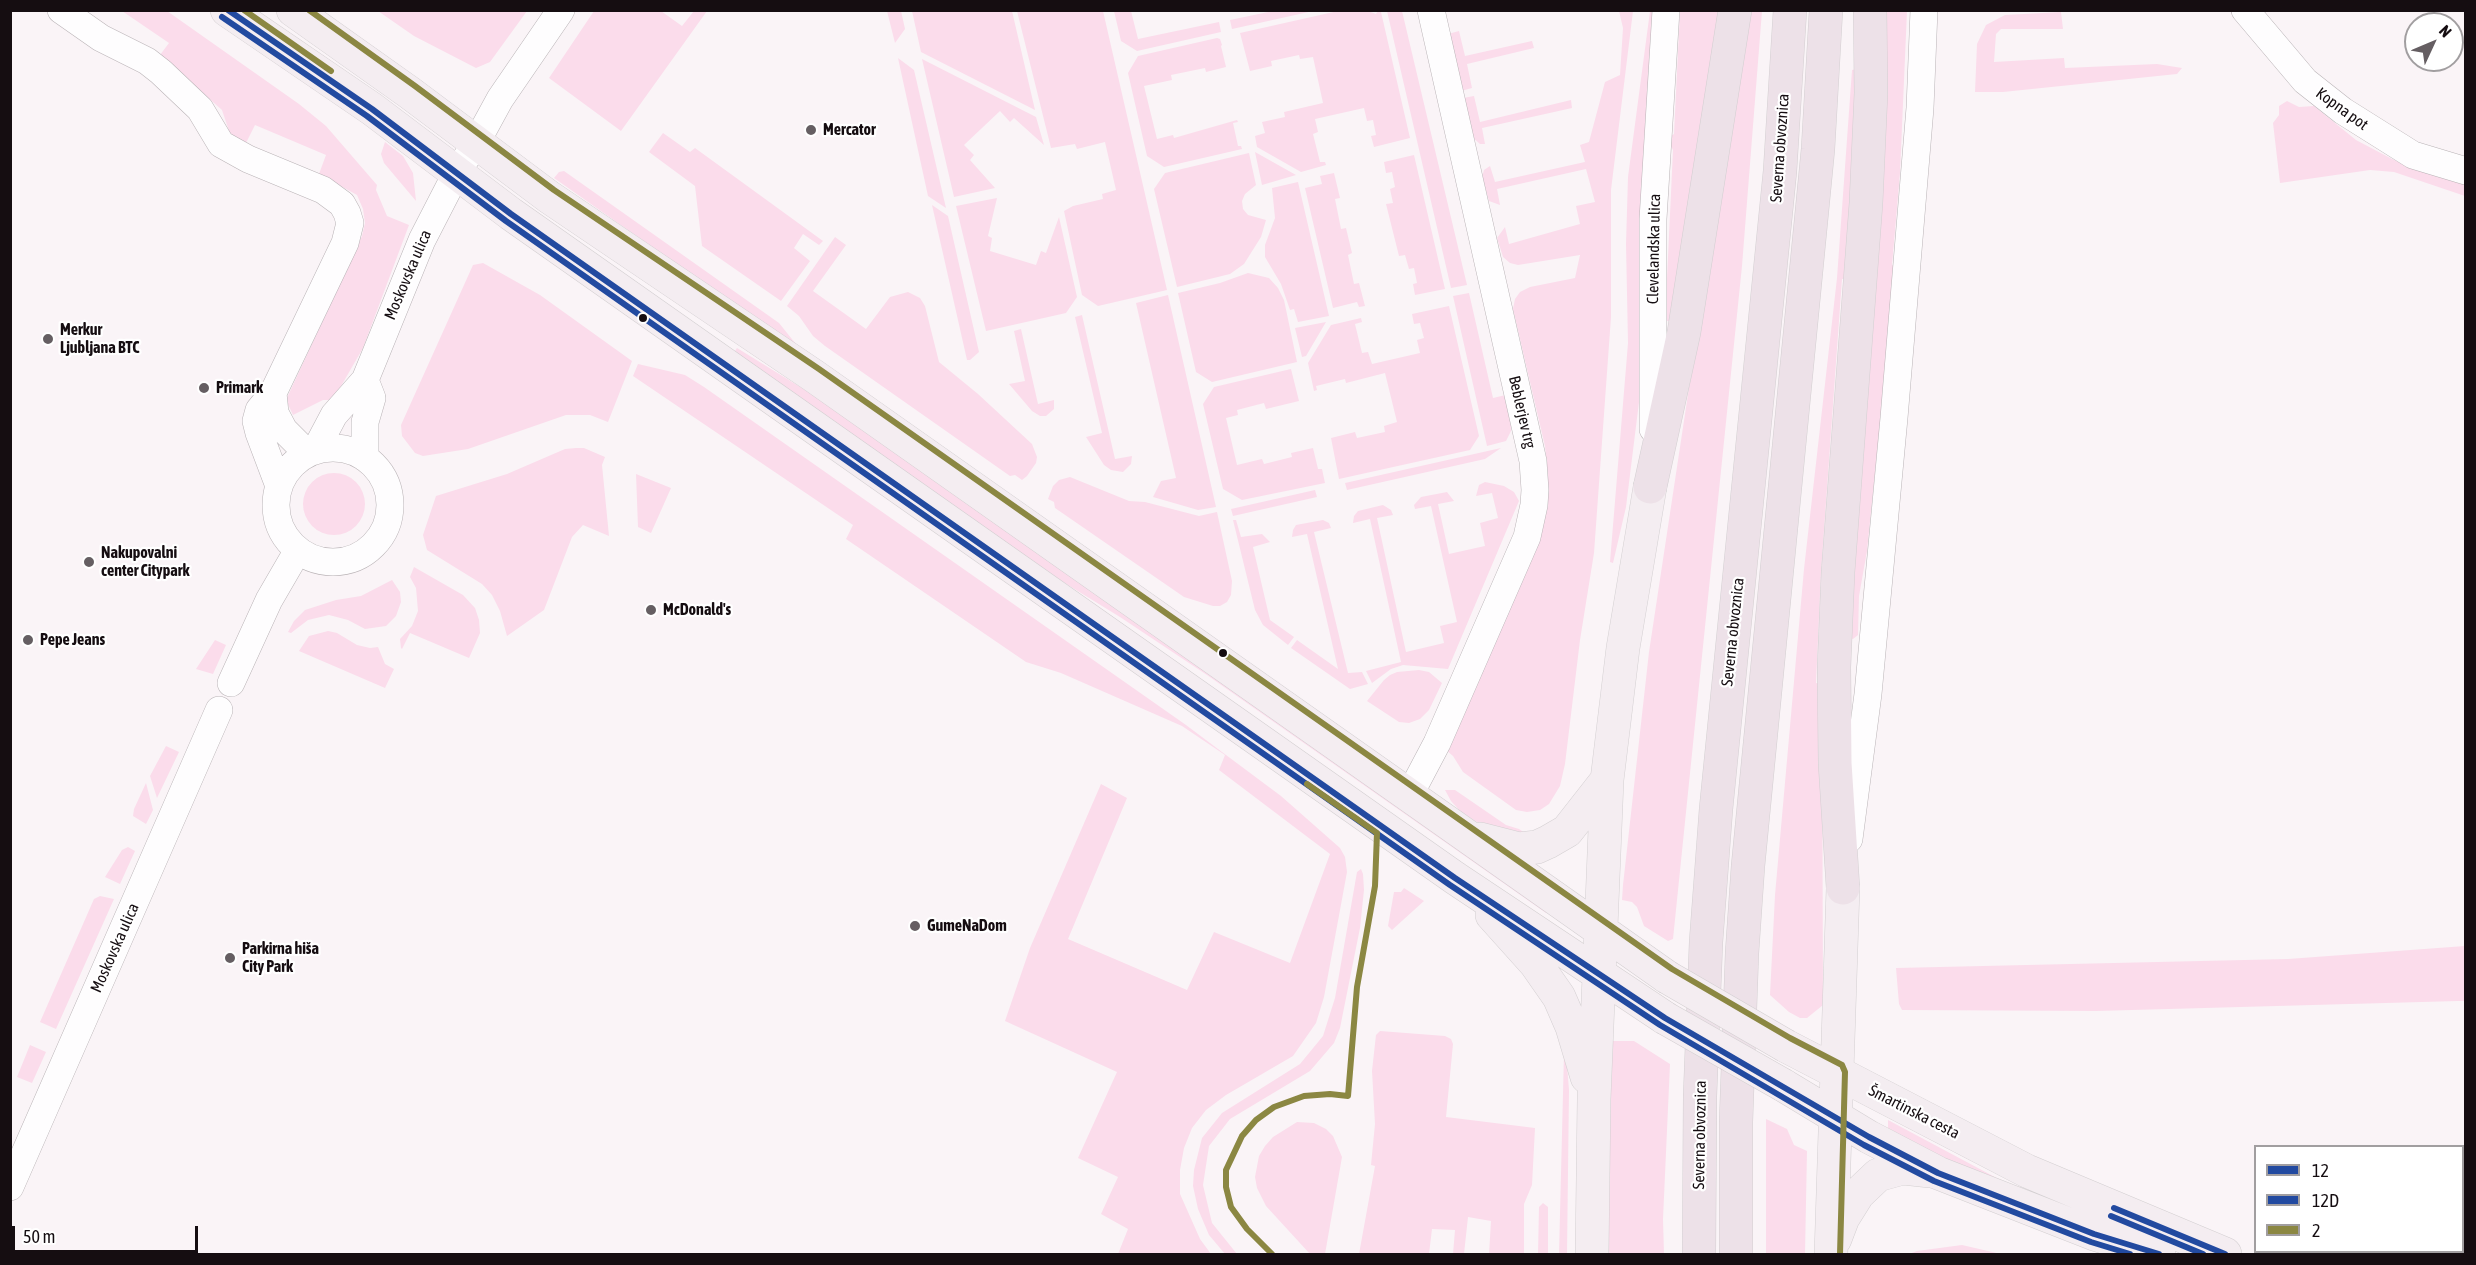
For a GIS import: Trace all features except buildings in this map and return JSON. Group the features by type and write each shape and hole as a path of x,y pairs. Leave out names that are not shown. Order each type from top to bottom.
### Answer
{"highway":[{"path":"1650,487 1684,332 1735,10"},
{"name":"Severna obvoznica","path":"1700,1254 1700,1096 1709,897 1780,171 1790,10"},
{"path":"1736,1254 1736,1122 1742,954 1748,866 1818,149 1826,10"},
{"path":"1843,888 1834,763 1834,667 1838,560 1866,203 1871,93 1870,10"}],"main road":[{"path":"227,10 372,110 530,227 1455,878 1665,1018 1897,1152 1938,1173 2094,1234 2159,1254"},
{"name":"Šmartinska cesta","path":"293,10 410,93 549,197 814,376 1666,977 1786,1047 2027,1171 2225,1254"},
{"path":"1592,1254 1594,1099 1607,780 1623,648 1650,487"},
{"path":"1452,826 1476,837 1519,849 1537,847 1567,831 1607,780"},
{"path":"1455,878 1536,964 1554,989 1572,1027 1594,1099"},
{"path":"1831,1253 1843,888"},
{"path":"1831,1253 1843,1218 1858,1194 1878,1175 1903,1168 1938,1173"}],"street":[{"name":"Moskovska ulica","path":"311,451 334,415 365,380 422,240 458,172 500,99 561,10"},
{"name":"Beblerjev trg","path":"1409,796 1459,695 1527,537 1535,490 1533,461 1431,10"},
{"name":"Clevelandska ulica","path":"1650,487 1654,397 1653,219 1666,10"},
{"path":"1843,888 1869,694 1920,108 1924,10"},
{"name":"Kopna pot","path":"2245,10 2305,81 2343,111 2413,155 2466,171"},
{"path":"73,25 147,60 200,109 221,144 248,159 323,190 342,204 350,223 345,243 273,393 259,410 256,421 279,486"},
{"path":"365,380 372,398 365,422 365,458"},
{"path":"273,393 275,413 284,430 311,451"},
{"path":"348,450 365,458 381,474 390,501 389,514 381,536 364,553 342,561 319,560 298,550 287,539 279,525 275,509 276,493 291,465 311,451 348,450"},
{"path":"231,683 269,600 298,550"},
{"name":"Moskovska ulica","path":"10,1187 219,710"}],"shaded area":[{"path":"122,11 167,11 299,104 326,126 377,185 376,190 387,216 409,225 363,348 333,400 323,400 293,415 286,400 362,236 365,223 363,209 357,195 319,174 326,155 255,125 246,143 231,137 222,110 160,55 169,43"},
{"path":"378,11 527,11 490,62 476,68 414,36"},
{"path":"594,11 661,11 682,26 694,11 707,11 621,131 549,78"},
{"path":"887,11 901,11 905,29 895,43"},
{"path":"912,11 1012,11 1035,110 921,52"},
{"path":"1017,11 1103,11 1167,290 1098,306 1082,295 1064,211 1073,206 1103,199 1102,194 1116,190 1105,142 1077,149 1075,144 1051,148"},
{"path":"1114,11 1131,11 1138,39 1219,22 1221,32 1137,51 1121,41"},
{"path":"1273,11 1313,11 1232,29 1230,20"},
{"path":"1338,11 1368,11 1376,14 1378,11 1381,12 1410,138 1374,147 1371,136 1376,135 1373,120 1367,121 1364,108 1315,119 1318,132 1313,134 1320,162 1325,162 1326,165 1301,172 1257,147 1255,136 1265,133 1262,122 1285,117 1284,112 1323,103 1313,57 1300,59 1299,55 1271,61 1272,66 1250,71 1240,33"},
{"path":"1387,11 1402,11 1467,285 1451,288"},
{"path":"1619,11 1633,11 1611,190 1611,317 1594,553 1560,786 1549,804 1540,810 1527,812 1516,810 1463,772 1453,756 1446,750 1546,509 1548,477 1545,446 1513,309 1515,299 1520,292 1530,287 1575,278 1580,255 1518,265 1510,263 1503,257 1497,238 1505,227 1509,244 1580,224 1576,206 1595,202 1586,169 1497,189 1500,205 1489,201 1482,177 1484,170 1490,166 1495,182 1585,162 1580,145 1589,142 1605,82 1620,75 1623,28"},
{"path":"1650,11 1655,11 1640,394 1626,507 1613,563 1610,562 1628,343 1626,244 1628,177"},
{"path":"1680,11 1722,11 1672,321 1665,321 1673,150 1671,136 1674,134"},
{"path":"1746,11 1762,11 1742,266 1673,939 1668,941 1644,926 1637,907 1632,902 1622,900 1623,885 1649,652"},
{"path":"1882,11 1907,11 1900,173 1892,265 1896,267 1867,551 1859,596 1858,635 1853,639 1850,638"},
{"path":"2061,12 2063,29 2001,29 1996,34 1994,62 2064,58 2065,68 2157,64 2182,68 2177,74 2003,92 1975,92 1977,44 1986,25 2005,15"},
{"path":"1459,31 1465,56 1532,41 1534,48 1467,64 1472,88 1461,91 1448,34"},
{"path":"1220,39 1222,45 1226,67 1206,72 1205,68 1171,75 1172,80 1144,86 1157,139 1173,135 1174,138 1237,120 1238,122 1233,123 1238,146 1242,149 1164,167 1147,156 1128,73 1138,56"},
{"path":"898,58 914,70 946,208 928,196"},
{"path":"922,59 1036,117 1044,145 1014,118 1010,122 1000,111 964,145 974,155 970,160 995,188 954,197"},
{"path":"1856,69 1859,72 1821,572 1816,683 1822,684 1823,1005 1807,1018 1800,1018 1789,1012 1770,995 1775,895 1804,569 1837,278 1852,70"},
{"path":"1474,96 1480,122 1571,100 1572,108 1482,128 1485,144 1480,144 1472,137 1463,98"},
{"path":"2287,101 2299,107 2314,106 2356,140 2392,159 2412,168 2465,183 2465,196 2394,172 2370,170 2280,183 2273,123 2279,115 2279,106"},
{"path":"663,133 690,152 695,148 823,241 819,245 803,234 794,248 810,261 781,301 702,246 695,186 649,152"},
{"path":"385,142 403,156 413,173 416,201 384,163 381,154"},
{"path":"1255,152 1296,175 1262,185"},
{"path":"1249,153 1256,185 1245,194 1242,201 1243,209 1248,215 1266,220 1261,237 1244,264 1230,274 1177,287 1154,189 1165,173"},
{"path":"1414,155 1445,289 1415,295 1413,284 1417,283 1414,268 1409,269 1405,255 1399,256 1386,204 1393,203 1390,189 1395,187 1392,172 1386,173 1384,162"},
{"path":"564,171 779,323 804,354 554,178 559,172"},
{"path":"1334,173 1340,198 1335,199 1341,229 1346,228 1352,253 1348,255 1354,284 1359,283 1365,306 1359,307 1357,302 1333,308 1305,188 1322,184 1320,176"},
{"path":"1298,182 1329,316 1298,322 1294,309 1290,310 1281,284 1265,257 1265,245 1275,218 1272,188"},
{"path":"997,198 988,236 992,238 990,251 1036,265 1041,251 1046,253 1059,217 1077,297 1066,313 986,331 956,206"},
{"path":"932,205 948,216 979,352 970,360 967,360"},
{"path":"835,237 846,245 813,291 866,329 890,297 908,292 920,298 925,306 939,362 1032,444 1037,457 1036,463 1022,480 1015,475 1010,476 825,346 813,336 799,316 787,306"},
{"path":"483,263 540,295 632,361 608,422 590,415 566,415 468,449 423,456 415,453 402,436 401,425 473,265"},
{"path":"1248,273 1269,278 1278,288 1284,300 1297,362 1212,382 1196,372 1178,293 1220,283"},
{"path":"1469,293 1493,398 1510,394 1511,431 1506,441 1487,446 1453,296"},
{"path":"1168,295 1216,507 1198,510 1153,497 1161,481 1176,478 1136,303"},
{"path":"1449,306 1479,436 1470,450 1339,479 1331,438 1355,432 1357,438 1385,432 1384,426 1397,422 1385,373 1346,383 1345,379 1316,386 1317,390 1314,391 1308,363 1331,325 1361,318 1362,322 1355,324 1362,353 1368,352 1372,364 1420,353 1417,340 1424,338 1420,323 1414,324 1412,314"},
{"path":"1082,315 1115,459 1132,456 1131,464 1123,472 1111,470 1104,465 1086,437 1102,433 1075,317"},
{"path":"1326,322 1306,356 1302,357 1295,328"},
{"path":"1021,329 1038,404 1054,400 1054,409 1046,416 1040,416 1032,411 1009,384 1025,381 1014,331"},
{"path":"737,348 810,393 1546,902 1546,913 1207,675 1063,582 733,354"},
{"path":"638,364 685,375 704,387 1186,725 1281,796 1340,848 1345,857 1347,872 1324,997 1316,1023 1293,1056 1226,1095 1206,1110 1192,1128 1184,1148 1180,1170 1180,1194 1200,1239 1211,1254 1118,1254 1128,1229 1101,1214 1118,1177 1078,1158 1117,1072 1005,1021 1030,948 1101,784 1127,798 1068,939 1187,990 1214,932 1290,963 1330,854 1219,770 1225,755 1182,726 1061,673 1026,662 846,539 853,525 633,376"},
{"path":"1291,369 1299,401 1266,409 1264,403 1237,410 1238,415 1226,418 1237,465 1262,459 1264,464 1292,457 1291,453 1313,448 1318,469 1322,469 1325,483 1242,500 1223,489 1203,404 1214,387"},
{"path":"584,448 605,457 602,465 609,536 583,525 572,537 544,610 507,636 500,611 492,595 482,584 427,550 423,535 436,496 507,474 565,449"},
{"path":"1501,448 1485,459 1347,490 1345,483"},
{"path":"334,473 356,482 365,504 356,526 334,535 312,526 303,504 312,482"},
{"path":"636,474 671,488 651,533 638,527"},
{"path":"1070,477 1129,501 1145,502 1199,516 1217,512 1232,581 1231,595 1227,602 1220,606 1213,606 1184,597 1055,508 1054,502 1048,499 1053,486 1059,480"},
{"path":"1485,482 1504,486 1514,492 1519,501 1448,669 1403,665 1391,669 1372,683 1366,671 1401,662 1370,519 1353,523 1354,516 1358,511 1383,505 1391,510 1393,515 1377,518 1406,652 1444,643 1440,626 1457,622 1431,506 1415,509 1414,505 1421,497 1447,492 1454,501 1438,504 1449,554 1485,546 1480,523 1498,518 1492,493 1476,496 1479,485"},
{"path":"1315,490 1317,497 1233,516 1231,509"},
{"path":"1233,520 1236,520 1241,537 1262,534 1270,542 1253,547 1270,620 1294,637 1288,645 1263,625 1255,610"},
{"path":"1323,520 1329,523 1331,528 1314,532 1348,673 1362,672 1368,684 1350,689 1291,648 1297,640 1338,669 1307,534 1292,537 1296,525"},
{"path":"414,567 463,595 475,608 480,633 469,658 410,633 401,648 400,639 412,626 418,611 416,588 410,577"},
{"path":"392,580 400,592 401,602 396,616 386,626 365,629 348,620 329,615 308,620 291,633 288,632 294,621 305,610 336,600 361,596"},
{"path":"328,631 337,633 357,645 378,647 385,664 394,669 385,688 299,651 309,636"},
{"path":"215,640 226,645 213,674 196,669"},
{"path":"1419,670 1429,672 1442,683 1429,710 1420,719 1409,723 1399,722 1367,701 1390,675"},
{"path":"166,746 179,752 157,798 150,776"},
{"path":"146,783 153,810 146,824 133,816"},
{"path":"1445,790 1455,790 1506,825 1528,835 1487,828 1462,813"},
{"path":"128,847 135,851 120,884 105,877 122,850"},
{"path":"1361,869 1364,890 1360,928 1340,1028 1334,1043 1310,1071 1230,1119 1209,1146 1203,1185 1212,1223 1237,1254 1225,1254 1209,1235 1198,1209 1193,1186 1194,1170 1202,1138 1222,1113 1300,1064 1323,1036 1335,998 1357,872"},
{"path":"1404,888 1424,901 1392,930 1388,926 1394,892 1401,892"},
{"path":"100,896 114,899 56,1029 40,1022 94,899"},
{"path":"2465,946 2465,1001 2096,1011 1902,1010 1899,1004 1896,968 2288,959"},
{"path":"1380,1031 1445,1036 1451,1039 1453,1044 1446,1117 1535,1128 1532,1185 1524,1204 1524,1254 1489,1254 1491,1221 1468,1217 1464,1254 1453,1254 1455,1230 1432,1229 1429,1254 1359,1254 1375,1166 1371,1165 1375,1124 1372,1071 1376,1035"},
{"path":"1611,1041 1634,1041 1670,1064 1663,1219 1664,1254 1603,1254"},
{"path":"30,1045 46,1052 32,1083 17,1077"},
{"path":"1564,1053 1566,1053 1569,1090 1567,1254 1559,1254"},
{"path":"1766,1119 1787,1129 1794,1145 1807,1151 1805,1254 1766,1254"},
{"path":"1888,1120 2021,1191 1888,1139"},
{"path":"1297,1122 1314,1123 1326,1129 1333,1136 1342,1157 1325,1254 1310,1254 1266,1206 1257,1188 1255,1177 1259,1156 1265,1146 1273,1137"},
{"path":"1543,1203 1548,1207 1548,1254 1538,1254 1539,1207"},
{"path":"1962,1245 2001,1254 1909,1254 1917,1251"}],"transit line":[{"name":"12","path":"228,10 372,109 511,214 1455,878 1665,1018 1869,1137 1938,1173 2094,1234 2159,1254"},
{"name":"2","path":"244,10 331,71"},
{"name":"2","path":"309,10 554,190 819,369 1672,969 1790,1038 1842,1065 1845,1072 1840,1254"},
{"name":"12D","path":"222,17 367,116 506,221 1450,885 1660,1025 1864,1145 1934,1181 2091,1242 2130,1254"},
{"name":"2","path":"1272,1254 1247,1229 1231,1207 1226,1187 1226,1170 1242,1136 1256,1120 1274,1107 1304,1096 1330,1094 1348,1096 1357,987 1375,886 1377,833 1307,784"},
{"name":"12","path":"2114,1208 2225,1254"},
{"name":"12D","path":"2111,1216 2203,1254"}],"place":[{"name":"Mercator","path":"811,130"},
{"name":"Merkur Ljubljana BTC","path":"48,339"},
{"name":"Primark","path":"204,388"},
{"name":"Nakupovalni center Citypark","path":"89,562"},
{"name":"McDonald's","path":"651,610"},
{"name":"Pepe Jeans","path":"28,640"},
{"name":"GumeNaDom","path":"915,926"},
{"name":"Parkirna hiša City Park","path":"230,958"}]}
